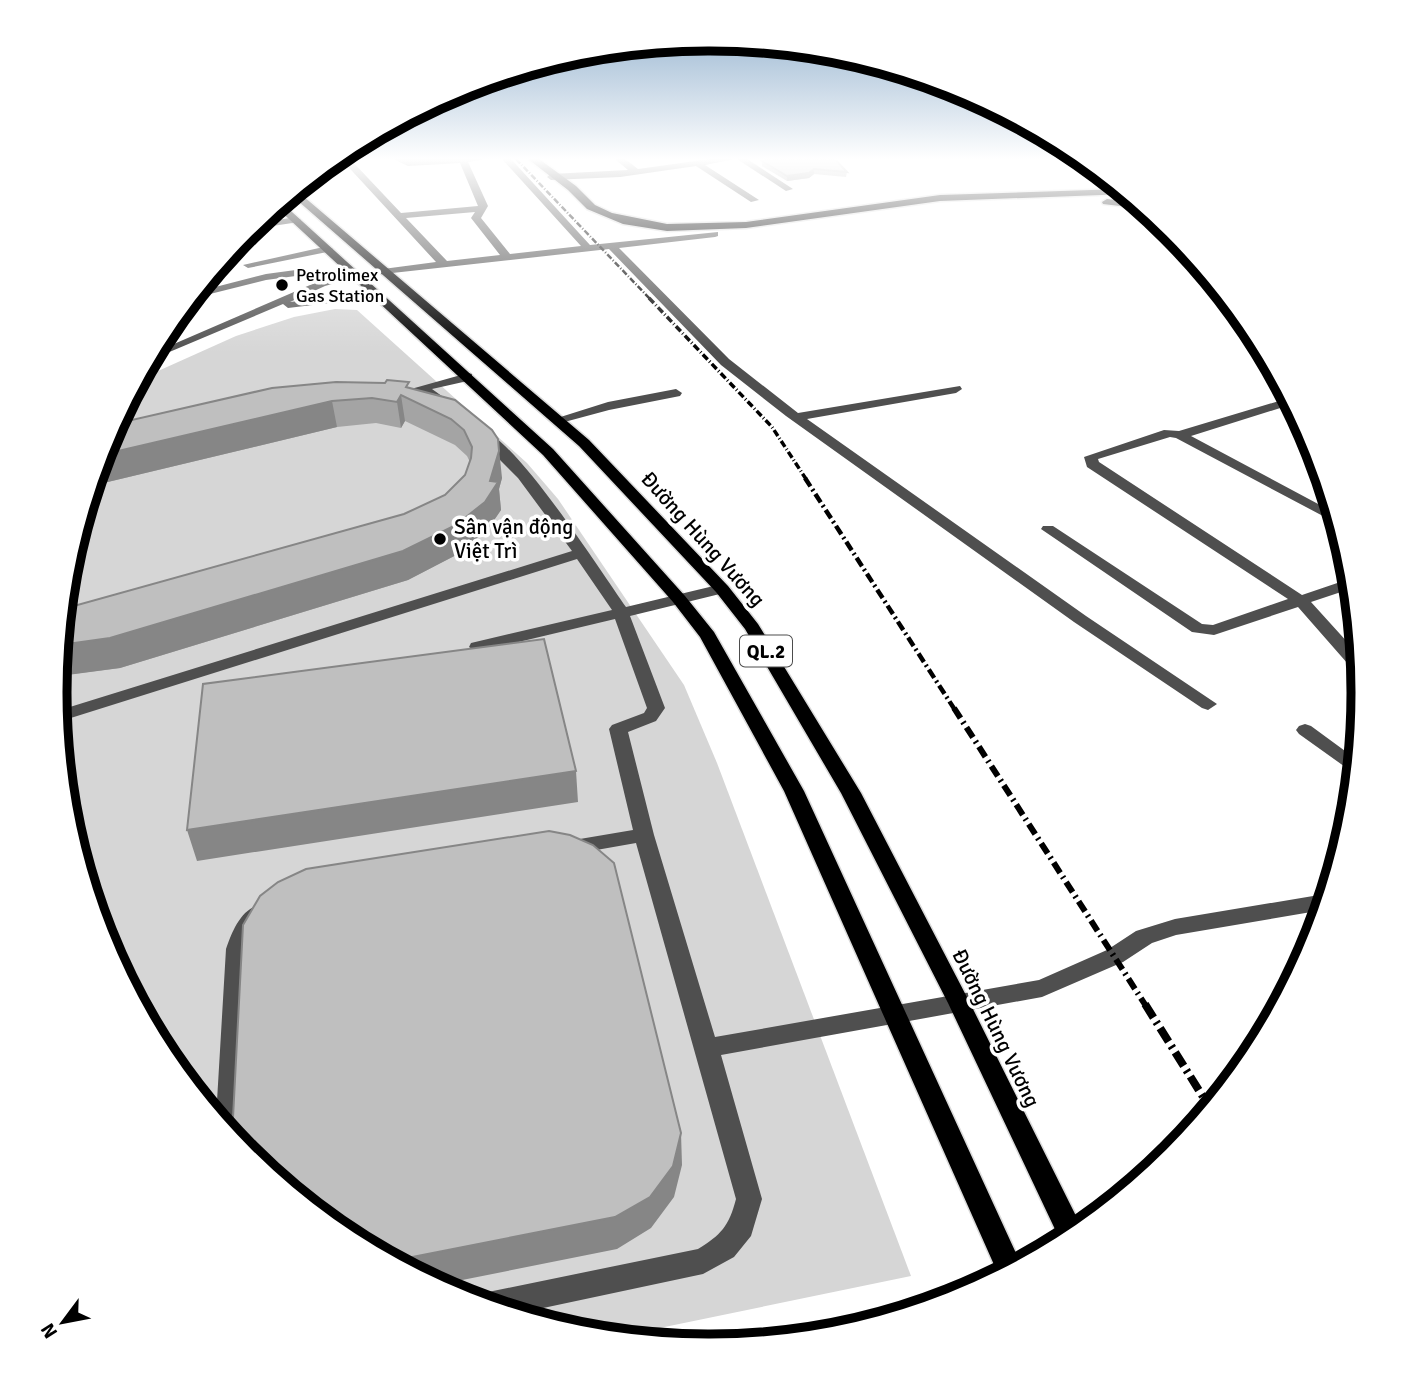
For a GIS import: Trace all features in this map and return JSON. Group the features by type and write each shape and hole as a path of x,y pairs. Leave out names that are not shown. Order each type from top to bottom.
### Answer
{"highway":[{"path":"611,224 656,232 679,233 777,224"},
{"path":"646,224 712,231 763,224"}],"main road":[{"name":"QL.2","path":"300,224 548,452 679,599 708,636 794,791 1006,1261"},
{"name":"Đường Hùng Vương","path":"330,224 584,443 722,589 752,627 851,793 959,1003 1067,1225"}],"street":[{"path":"408,224 443,263"},
{"path":"481,224 506,256"},
{"path":"565,224 587,247"},
{"path":"166,351 321,284 355,274 712,231"},
{"path":"610,244 679,233"},
{"path":"610,244 725,362 796,417 1080,619 1208,704"},
{"path":"248,265 328,249"},
{"path":"209,291 283,273 319,271 355,274"},
{"path":"254,312 313,301 383,300"},
{"path":"402,391 468,377"},
{"path":"423,388 468,421 507,455 539,494 621,612 656,708 650,717 618,729 644,835 749,1199 742,1227 724,1248 703,1261 509,1302"},
{"path":"796,417 956,389"},
{"path":"557,420 608,406 676,393"},
{"path":"1180,435 1282,404"},
{"path":"1325,514 1180,435 1169,433 1103,451 1091,457 1093,464 1301,601 1349,655"},
{"path":"1048,529 1198,629 1214,630 1341,587"},
{"path":"68,714 581,553"},
{"path":"478,647 722,589"},
{"path":"1305,730 1346,761"},
{"path":"548,851 644,835"},
{"path":"229,1118 237,949 243,931 256,914 277,901"},
{"path":"707,1048 1042,988 1115,956 1144,937 1175,927 1315,904"}],"shaded area":[{"path":"335,309 357,310 527,463 558,499 684,685 717,763 911,1276 645,1331 584,1322 503,1300 425,1268 352,1226 318,1202 255,1146 227,1116 175,1049 133,976 101,899 89,859 73,776 69,734 67,692 73,609 89,526 101,486 133,409 152,374 236,336 294,317"}],"building":[{"path":"387,380 409,382 406,387 455,400 492,430 498,439 499,451 490,481 498,482 485,502 456,525 403,551 110,638 70,644 73,606 404,514 445,495 465,475 471,458 472,447 464,430 451,419 401,395 397,402 372,398 332,401 114,452 128,421 272,388 336,382 385,383"},
{"path":"544,639 576,771 187,830 203,684"},
{"path":"549,831 570,835 593,845 614,863 681,1133 673,1166 650,1197 615,1217 407,1258 352,1226 318,1202 255,1146 233,1122 243,925 260,896 278,882 306,869"}],"railway":[{"path":"578,224 651,300"},
{"path":"649,298 772,427 806,479"},
{"path":"805,478 955,710"},
{"path":"954,708 1146,1006"},
{"path":"1145,1004 1205,1099"}],"place":[{"name":"Petrolimex Gas Station","path":"282,285"},
{"name":"Sân vận động Việt Trì","path":"440,539"}]}
